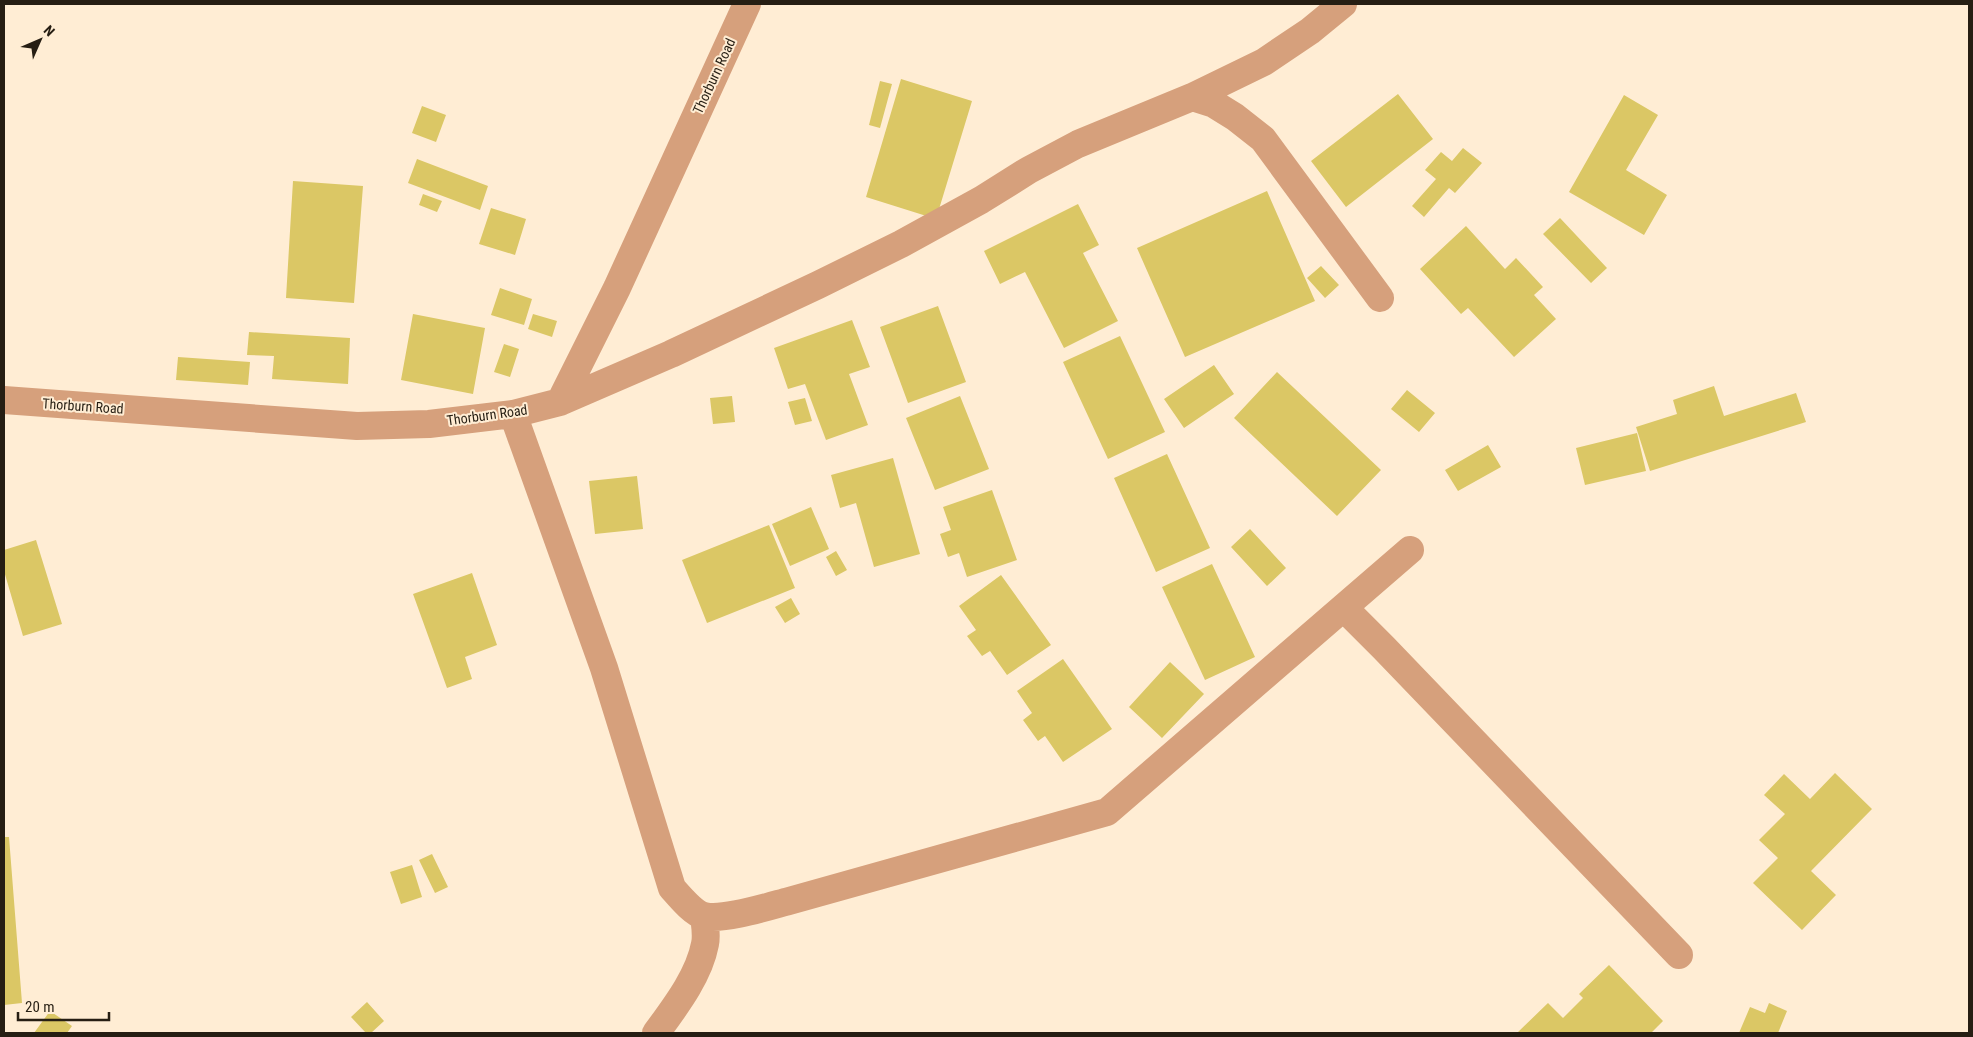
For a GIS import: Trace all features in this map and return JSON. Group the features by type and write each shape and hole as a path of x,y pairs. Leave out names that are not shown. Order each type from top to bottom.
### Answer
{"street":[{"name":"Thorburn Road","path":"4,400 340,426 429,424 513,414 560,402 617,288 747,4"},
{"path":"560,402 671,354 893,248 981,200 1028,170 1078,144 1192,97 1264,62 1310,31 1344,4"},
{"path":"1192,97 1214,104 1235,117 1263,139 1380,298"},
{"path":"513,414 604,668 672,888 683,901 704,916 722,916 761,908 1107,812 1410,550"},
{"path":"1344,608 1680,955"},
{"path":"656,1033 675,1007 695,972 706,943 704,916"}],"building":[{"path":"901,79 972,101 936,219 866,197"},
{"path":"880,81 892,84 880,128 869,125"},
{"path":"1398,94 1433,139 1346,207 1311,161"},
{"path":"1624,95 1658,115 1626,170 1667,195 1644,235 1569,192"},
{"path":"422,106 446,115 436,142 412,133"},
{"path":"1463,148 1482,163 1455,193 1449,188 1424,217 1412,206 1436,179 1425,170 1441,152 1452,161"},
{"path":"417,159 488,186 480,210 408,183"},
{"path":"293,181 363,186 354,303 286,298"},
{"path":"1267,191 1315,301 1185,357 1137,248"},
{"path":"423,194 442,201 437,212 419,205"},
{"path":"1078,204 1099,245 1083,253 1118,321 1064,348 1025,272 1000,284 984,251"},
{"path":"491,208 526,219 515,255 479,244"},
{"path":"1560,218 1607,268 1591,283 1543,234"},
{"path":"1466,226 1505,269 1516,258 1543,287 1534,295 1556,319 1514,357 1468,308 1461,314 1420,269"},
{"path":"1321,266 1339,285 1325,298 1307,278"},
{"path":"500,288 532,299 524,325 491,315"},
{"path":"938,306 966,382 908,403 880,327"},
{"path":"413,314 485,328 473,394 401,380"},
{"path":"533,314 557,321 552,337 528,329"},
{"path":"852,320 870,367 849,374 868,425 826,440 805,384 788,389 774,348"},
{"path":"249,332 350,338 348,384 272,379 274,356 247,355"},
{"path":"1120,336 1165,432 1108,459 1063,362"},
{"path":"504,344 519,349 510,377 494,372"},
{"path":"178,357 250,362 248,385 176,380"},
{"path":"1214,365 1234,394 1184,428 1164,399"},
{"path":"1277,372 1381,470 1337,516 1234,418"},
{"path":"1714,386 1724,416 1796,393 1806,422 1650,471 1636,427 1677,414 1673,400"},
{"path":"1407,390 1435,413 1419,432 1391,409"},
{"path":"732,396 735,422 713,424 710,398"},
{"path":"960,396 989,469 935,490 906,418"},
{"path":"805,398 812,421 795,425 788,402"},
{"path":"1637,433 1646,471 1585,485 1576,448"},
{"path":"1488,445 1501,467 1458,491 1445,470"},
{"path":"1167,454 1210,548 1156,572 1114,478"},
{"path":"893,458 920,554 874,567 856,503 840,508 831,475"},
{"path":"637,476 643,529 595,534 589,481"},
{"path":"992,490 1017,560 967,577 959,553 948,557 940,534 951,530 943,507"},
{"path":"811,507 829,549 790,566 772,524"},
{"path":"769,525 795,588 707,623 682,560"},
{"path":"1250,529 1286,568 1267,586 1231,547"},
{"path":"36,540 62,624 23,636 4,571 4,550"},
{"path":"836,551 847,570 836,576 826,557"},
{"path":"1212,564 1255,657 1205,680 1162,587"},
{"path":"472,573 497,645 465,657 472,679 447,688 413,594"},
{"path":"1001,575 1051,645 1007,675 990,651 982,656 967,636 976,630 959,606"},
{"path":"791,598 800,614 785,623 775,607"},
{"path":"1063,659 1112,729 1063,762 1045,736 1038,741 1023,720 1032,713 1017,691"},
{"path":"1170,662 1204,694 1162,738 1129,707"},
{"path":"1835,773 1872,809 1811,871 1836,895 1802,930 1753,883 1778,858 1759,840 1785,814 1764,795 1784,774 1810,799"},
{"path":"4,837 9,837 22,1003 4,1005"},
{"path":"432,854 448,887 435,893 419,860"},
{"path":"412,865 422,897 401,904 390,872"},
{"path":"1609,965 1663,1021 1651,1033 1517,1033 1548,1003 1563,1018 1583,998 1579,994"},
{"path":"367,1002 384,1021 371,1033 366,1033 351,1017"},
{"path":"1769,1003 1787,1011 1778,1033 1739,1033 1750,1007 1765,1013"},
{"path":"50,1011 72,1026 67,1033 34,1033"}]}
